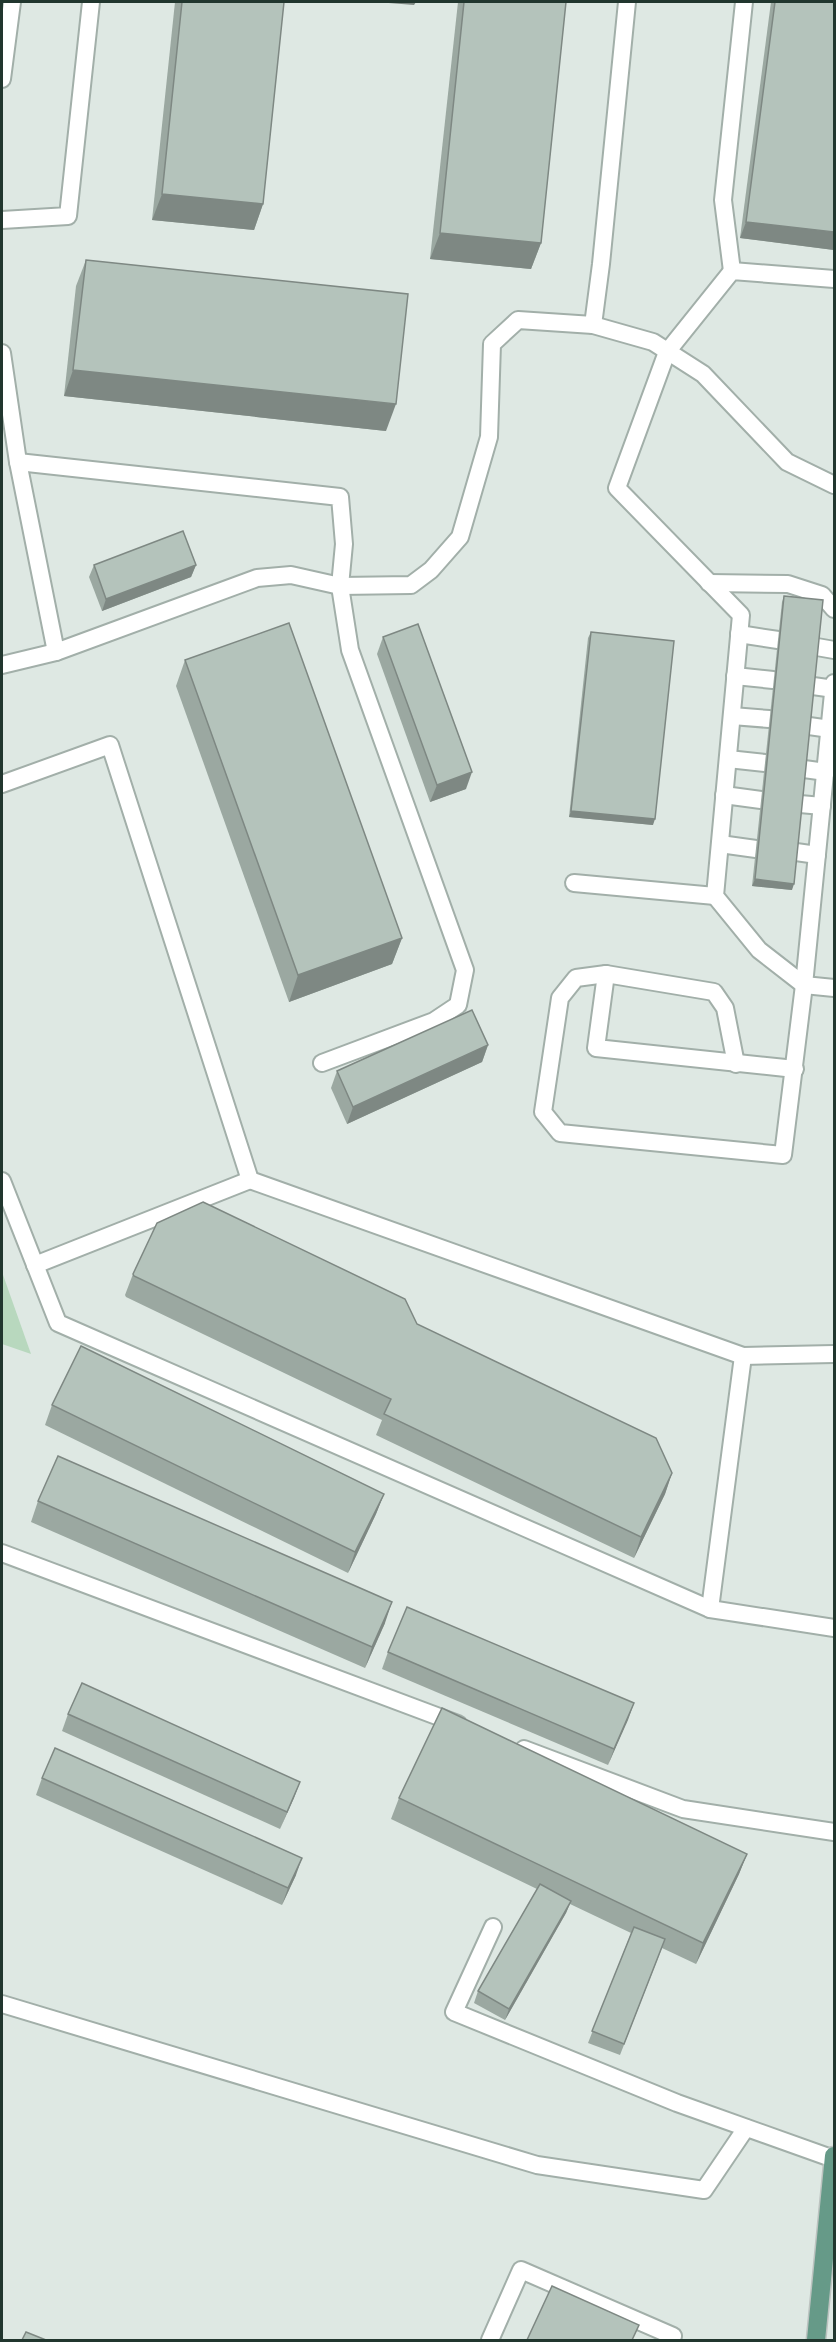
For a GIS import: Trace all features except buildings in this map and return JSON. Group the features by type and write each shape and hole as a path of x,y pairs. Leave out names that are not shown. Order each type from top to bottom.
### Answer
{"main road":[{"path":"816,2340 834,2157"}],"lane":[{"path":"2,79 12,2"},
{"path":"2,220 68,216 91,2"},
{"path":"593,325 627,2"},
{"path":"744,2 723,200 732,271 667,351 617,488 741,615 715,896 759,950 804,985 834,988"},
{"path":"732,271 834,279"},
{"path":"2,664 56,652 257,578 291,575 340,586 411,585 432,570 459,537 489,437 492,344 518,320 593,325 653,342 703,374 787,462 834,485"},
{"path":"2,353 18,462 56,652"},
{"path":"18,462 340,497 344,544 340,586 350,650 465,970 458,1005 434,1021 322,1063"},
{"path":"709,582 788,584 822,595 834,609"},
{"path":"739,634 778,640"},
{"path":"817,646 834,650"},
{"path":"735,676 773,680"},
{"path":"736,1064 725,1008 714,992 606,974 576,978 560,998 543,1112 560,1133 783,1155 795,1069 834,683"},
{"path":"813,686 834,689"},
{"path":"732,716 770,719"},
{"path":"809,726 830,729"},
{"path":"2,784 110,746 250,1180"},
{"path":"728,759 765,763"},
{"path":"804,769 826,772"},
{"path":"724,795 761,800"},
{"path":"800,804 822,806"},
{"path":"720,844 756,849"},
{"path":"796,852 817,855"},
{"path":"574,883 715,896"},
{"path":"606,974 596,1048 795,1069"},
{"path":"35,1265 250,1180 743,1356 834,1353"},
{"path":"2,1181 58,1323 710,1609 834,1628"},
{"path":"710,1609 743,1356"},
{"path":"2,1553 471,1729"},
{"path":"504,1742 683,1809 834,1833"},
{"path":"493,1927 454,2012 677,2103 834,2157"},
{"path":"2,2004 537,2165 704,2190 746,2128"},
{"path":"490,2340 521,2270 673,2336 671,2340"}],"green space":[{"path":"2,1272 31,1354 2,1344"}]}
